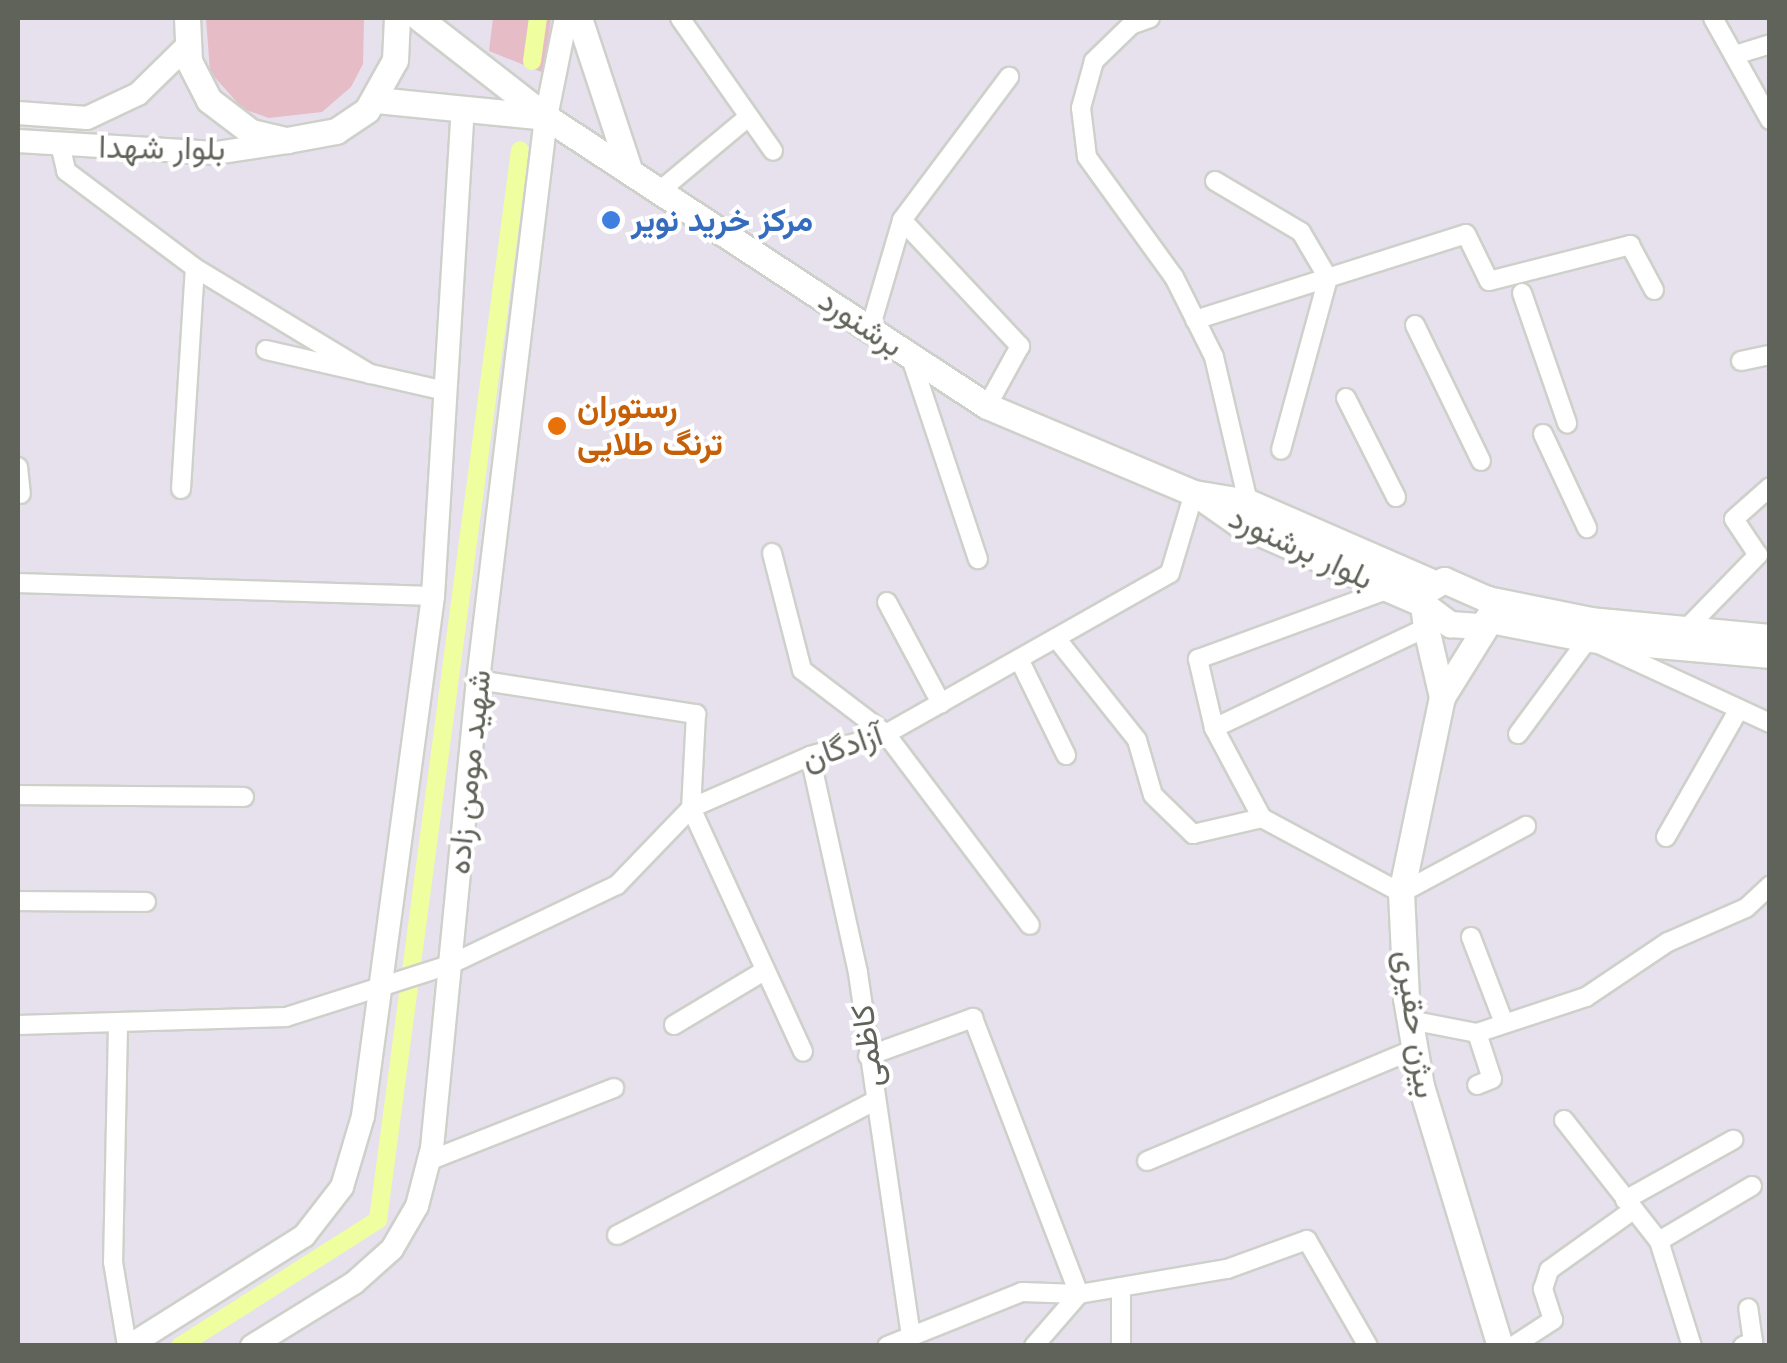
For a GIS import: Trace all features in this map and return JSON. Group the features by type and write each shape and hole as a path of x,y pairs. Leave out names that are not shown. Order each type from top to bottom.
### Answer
{"main road":[{"path":"187,18 186,47 200,88 234,124 268,138 305,140 352,122 376,100 395,60 397,18"},
{"name":"برشنورد","path":"419,18 546,117 628,166 987,406 1194,493"},
{"path":"579,18 628,166"},
{"name":"برشنورد","path":"376,100 546,117"},
{"name":"بلوار برشنورد","path":"1194,493 1248,502 1427,605"},
{"name":"بلوار برشنورد","path":"1194,493 1239,524 1427,605"},
{"path":"1427,605 1460,583 1488,610 1588,639 1770,656"},
{"path":"1427,605 1468,628 1488,610 1770,637"},
{"path":"1427,605 1442,697"},
{"path":"1442,697 1488,610"},
{"name":"بیژن حقیری","path":"1442,697 1401,893 1410,1020 1414,1048 1500,1346"}],"street":[{"name":"شهید مومن زاده","path":"252,1346 354,1284 392,1249 417,1206 428,1161 438,968 478,680 546,117 566,18"},
{"path":"680,18 773,151"},
{"path":"1150,18 1130,25 1094,61 1081,108 1087,157 1196,320 1214,357 1248,502"},
{"path":"1713,18 1770,120"},
{"path":"1734,55 1770,44"},
{"name":"بلوار شهدا","path":"18,113 87,118 138,94 186,47"},
{"path":"870,330 902,220 1010,77"},
{"path":"118,1026 113,1262 128,1346 304,1236 342,1188 362,1116 394,979 432,596 463,108"},
{"path":"86,146 87,118"},
{"path":"662,189 747,118"},
{"name":"بلوار شهدا","path":"18,141 216,153 305,140"},
{"path":"60,144 66,171 195,268 370,374"},
{"path":"1215,181 1301,232 1328,278 1281,450"},
{"path":"902,220 1020,346 987,406"},
{"path":"1196,320 1466,234 1489,281 1630,245 1654,290"},
{"path":"180,489 195,268"},
{"path":"1522,293 1567,423"},
{"path":"1414,325 1481,460"},
{"path":"266,350 445,390"},
{"path":"1741,360 1770,355"},
{"path":"912,358 978,559"},
{"path":"1346,398 1396,497"},
{"path":"1542,434 1587,528"},
{"path":"18,467 21,494"},
{"path":"1685,630 1758,556 1734,519 1770,487"},
{"name":"آزادگان","path":"18,1026 118,1026 286,1017 394,979 438,968 617,885 690,808 810,756 886,734 1170,573 1194,493"},
{"path":"772,554 802,670 886,734 1030,925"},
{"path":"18,583 432,596"},
{"path":"1389,589 1198,659 1214,728 1262,818 1401,893 1526,826"},
{"path":"887,602 940,703"},
{"path":"1214,728 1427,605"},
{"path":"1056,638 1137,740 1153,795 1194,834 1262,818"},
{"path":"1518,734 1588,639 1770,723"},
{"path":"1019,659 1066,755"},
{"path":"478,680 696,714 690,808 803,1051"},
{"path":"1666,836 1739,709"},
{"name":"کاظمی","path":"810,756 868,1056 910,1337"},
{"path":"18,795 244,797"},
{"path":"1410,1020 1477,1033 1586,997 1668,942 1746,908 1770,886"},
{"path":"18,901 146,902"},
{"path":"1472,937 1504,1023"},
{"path":"674,1025 764,970"},
{"path":"868,1056 973,1018 1079,1294"},
{"path":"1477,1033 1485,1082"},
{"path":"1147,1162 1414,1048"},
{"path":"428,1161 614,1088"},
{"path":"617,1235 874,1101"},
{"path":"1564,1120 1659,1241 1692,1346"},
{"path":"1513,1346 1553,1320 1543,1289 1549,1270 1629,1205 1733,1140"},
{"path":"1659,1241 1752,1186"},
{"path":"887,1346 1022,1292 1079,1294 1227,1269 1307,1240 1368,1346"},
{"path":"1121,1287 1121,1346"},
{"path":"1034,1346 1079,1294"},
{"path":"1743,1346 1753,1342 1748,1308"}],"shaded area":[{"path":"206,18 364,18 363,64 351,87 322,112 269,118 243,109 210,72"},
{"path":"493,18 551,18 544,73 489,51"}],"waterway":[{"path":"532,61 538,18"},
{"path":"180,1346 378,1220 520,150"}],"place":[{"name":"مرکز خرید نویر","path":"611,220"},
{"name":"رستوران ترنگ طلایی","path":"557,426"}]}
